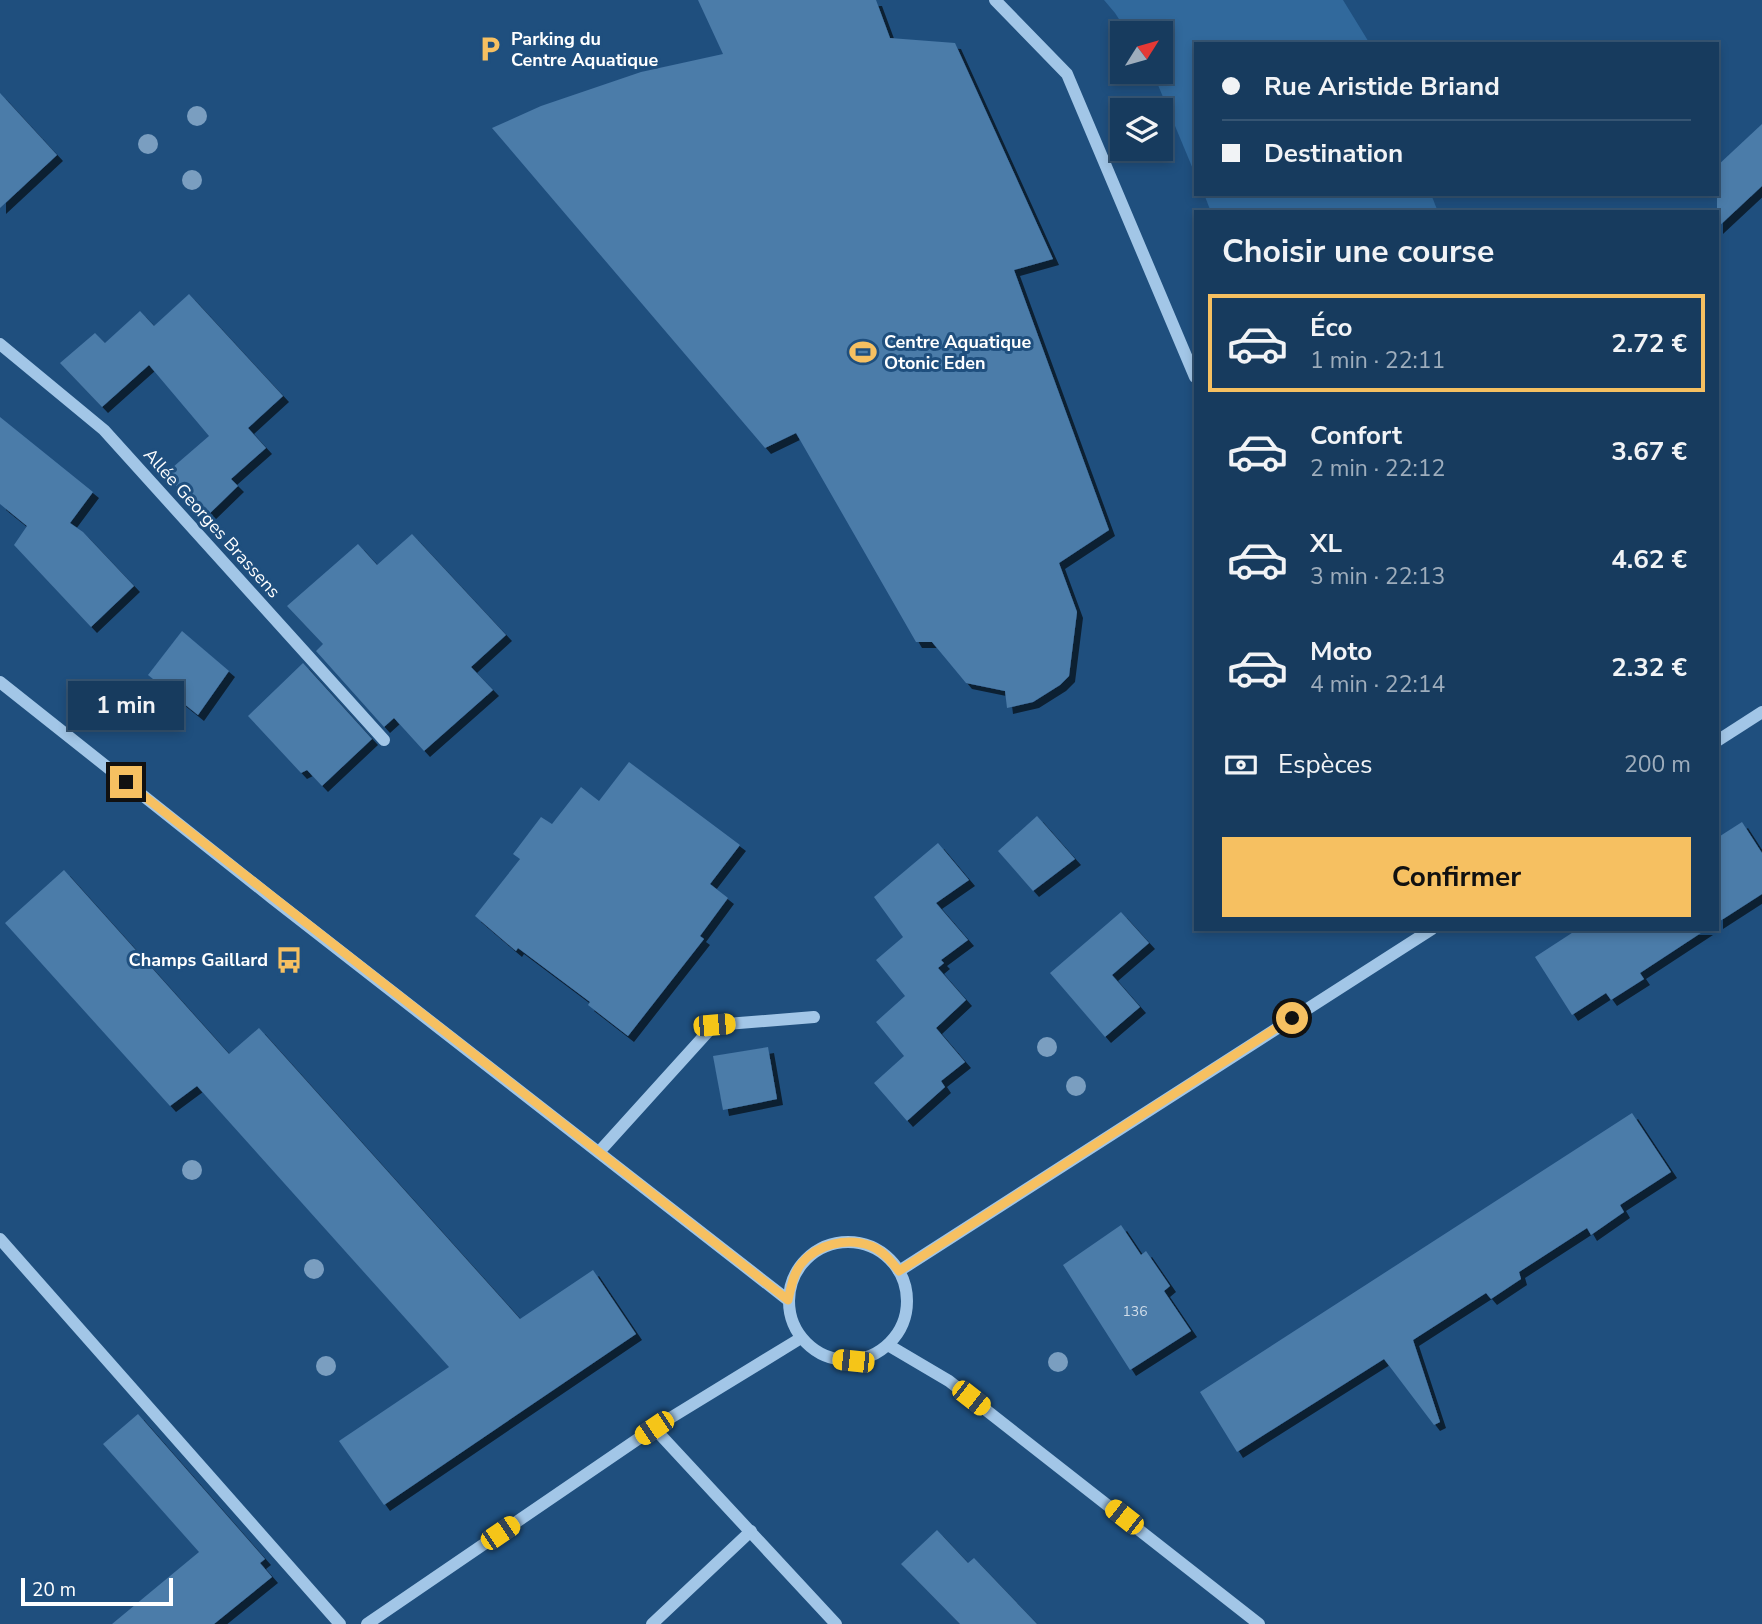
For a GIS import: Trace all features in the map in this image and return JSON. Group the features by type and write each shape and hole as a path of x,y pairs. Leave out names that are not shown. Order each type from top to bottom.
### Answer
{"street":[{"path":"987,0 998,3 1067,74 1194,375"},
{"name":"Allée Georges Brassens","path":"0,344 104,430 384,740"},
{"path":"0,682 261,890 788,1300"},
{"path":"1719,740 1762,712"},
{"path":"899,1271 1428,931"},
{"path":"600,1152 714,1025 814,1017"},
{"path":"0,1239 340,1624"},
{"path":"852,1242 871,1246 887,1256 899,1271 907,1290 908,1310 901,1329 888,1346 872,1356 853,1361 833,1359 815,1351 801,1338 791,1320 788,1300 792,1281 801,1264 815,1251 833,1243 852,1242"},
{"path":"368,1624 654,1428 801,1338"},
{"path":"888,1346 949,1381 1259,1624"},
{"path":"654,1428 836,1624"},
{"path":"652,1624 751,1531"}],"shaded area":[{"path":"1104,0 1343,0 1369,42 1194,42 1194,172 1173,121 1173,98 1163,98 1157,84 1173,84 1173,21 1120,21"},
{"path":"1205,196 1432,196 1437,210 1210,210"}],"building":[{"name":"Centre Aquatique Otonic Eden","path":"698,0 876,0 890,38 955,43 1053,259 1014,270 1109,530 1059,563 1077,612 1069,676 1033,702 1007,708 1005,691 966,683 932,642 916,642 796,433 765,448 492,128 541,106 641,72 723,54"},
{"path":"0,93 57,155 0,208"},
{"path":"1762,124 1762,186 1719,226 1717,196 1719,164"},
{"path":"189,294 283,396 248,428 266,448 231,479 238,486 206,517 165,474 209,436 149,365 102,407 60,363 95,333 105,343 140,311 154,326"},
{"path":"0,417 93,492 70,523 83,532 134,586 91,627 14,545 27,526 0,504"},
{"path":"412,534 506,635 471,667 493,690 424,751 394,718 384,727 316,651 323,644 287,606 358,544 377,565"},
{"path":"182,631 229,671 198,715 148,675"},
{"path":"303,663 372,739 322,786 307,770 301,773 248,716"},
{"path":"629,762 740,845 710,884 728,898 700,936 704,939 628,1036 588,1005 590,1002 518,948 516,951 475,916 520,859 513,854 541,817 552,824 581,787 599,801"},
{"path":"1037,816 1075,859 1033,891 998,851"},
{"path":"1742,822 1762,853 1762,894 1719,922 1719,837"},
{"path":"938,843 969,880 936,903 968,940 941,960 944,963 938,968 966,1000 936,1028 965,1062 941,1081 945,1087 907,1121 874,1083 904,1056 876,1022 905,996 876,960 903,937 874,897"},
{"path":"64,870 229,1054 259,1028 520,1319 593,1270 636,1334 384,1505 339,1441 449,1367 197,1086 170,1106 5,923"},
{"path":"1121,912 1149,943 1112,975 1140,1007 1105,1037 1050,973"},
{"path":"1575,931 1704,931 1640,973 1644,979 1611,1000 1606,993 1572,1015 1535,957"},
{"path":"768,1047 777,1099 723,1110 713,1056"},
{"path":"1632,1113 1671,1172 1620,1205 1624,1212 1591,1235 1587,1228 1519,1272 1521,1279 1491,1299 1486,1293 1413,1340 1440,1422 1434,1425 1384,1359 1237,1452 1200,1392"},
{"path":"1121,1225 1141,1255 1146,1251 1170,1286 1164,1291 1191,1331 1130,1370 1063,1265"},
{"path":"138,1414 265,1559 260,1563 272,1577 214,1624 112,1624 199,1552 103,1444"},
{"path":"937,1530 968,1563 974,1558 1037,1624 960,1624 901,1564"}],"place":[{"name":"Parking du Centre Aquatique","path":"490,49"},
{"name":"Centre Aquatique Otonic Eden","path":"863,352"},
{"name":"Champs Gaillard","path":"289,960"}],"route":[{"path":"126,782 788,1300 792,1281 801,1264 815,1251 833,1243 852,1242 871,1246 887,1256 899,1271 1292,1018"}]}
